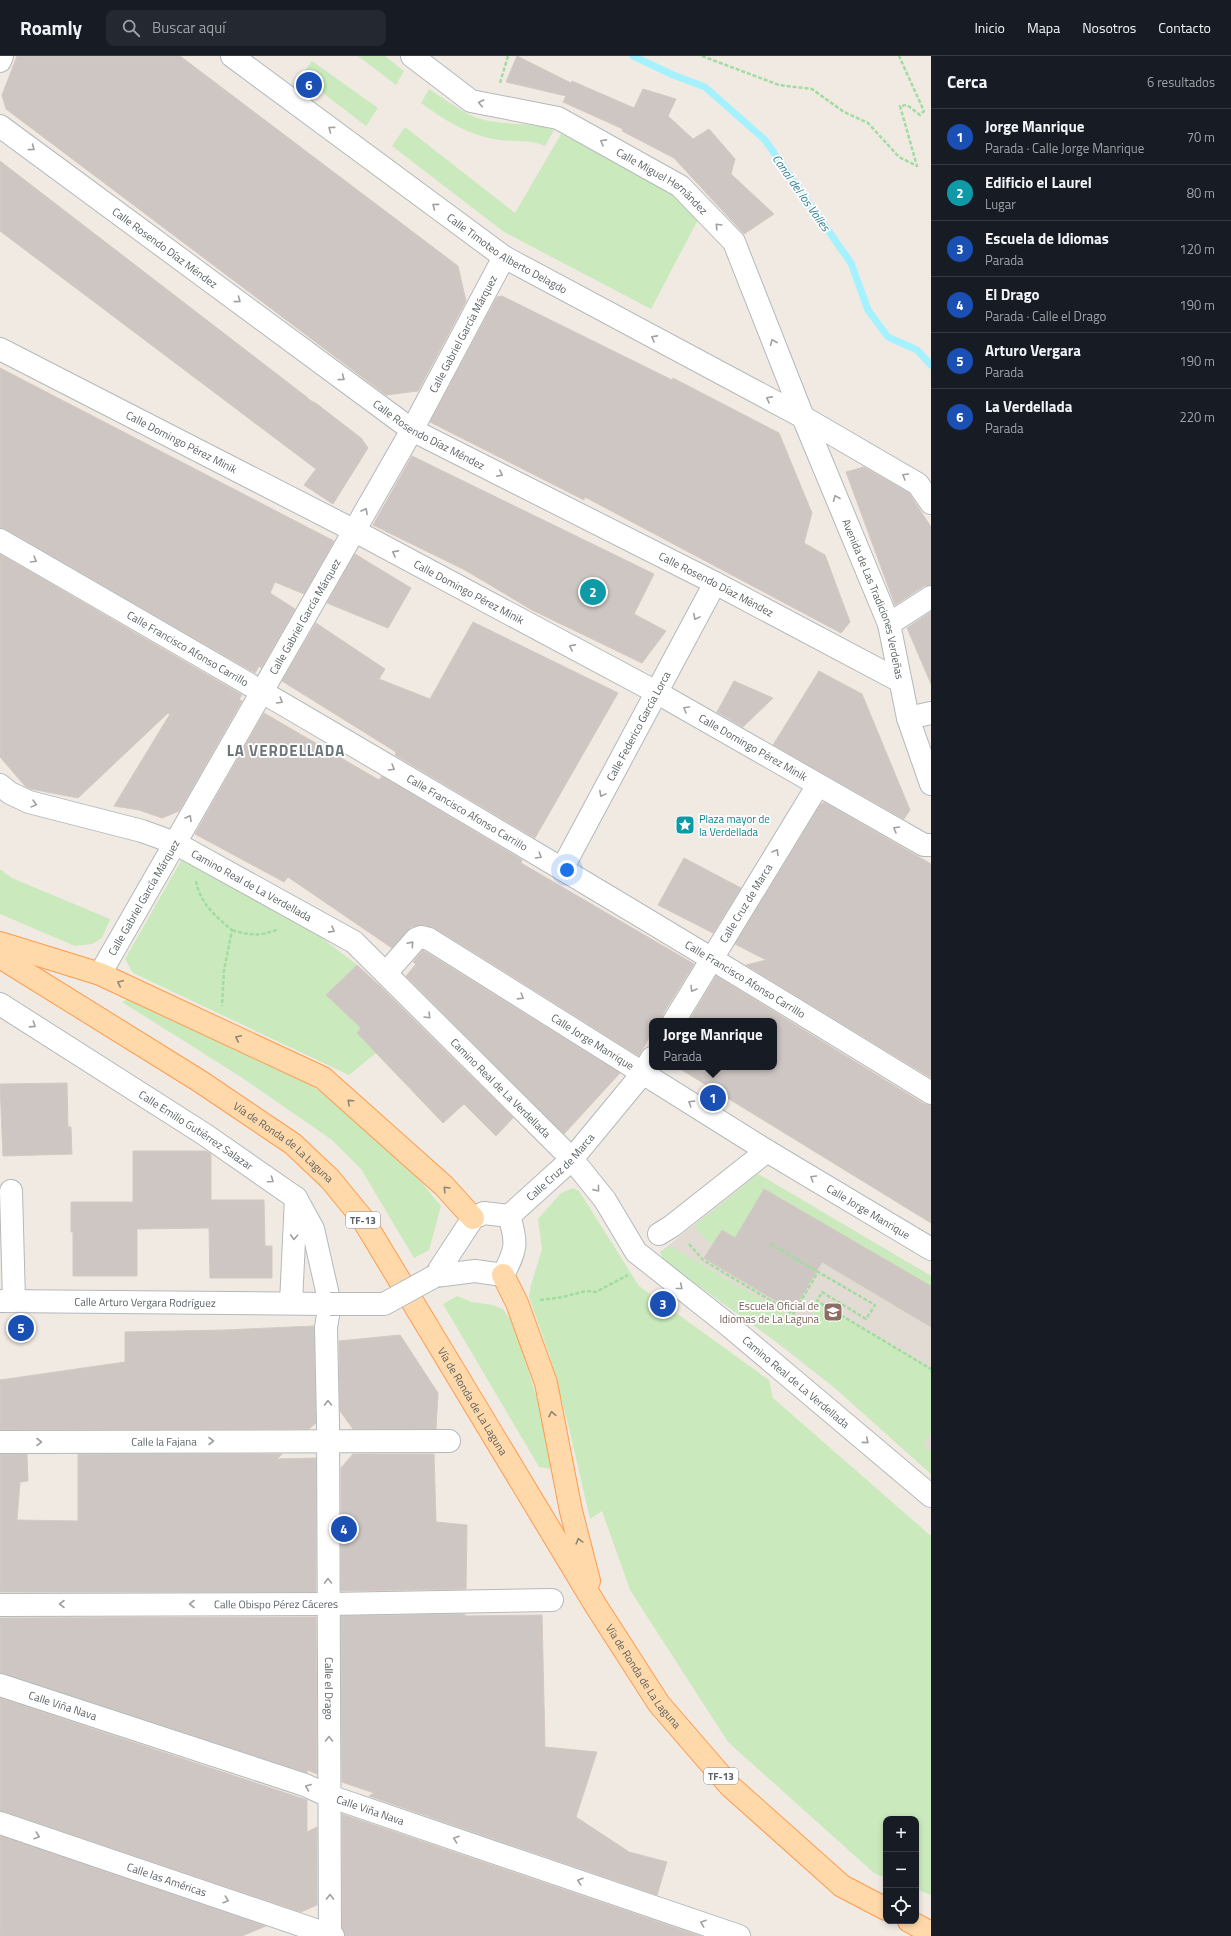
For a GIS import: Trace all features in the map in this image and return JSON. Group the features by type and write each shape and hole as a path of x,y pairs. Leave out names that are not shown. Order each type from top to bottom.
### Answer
{"main road":[{"path":"0,942 100,974 323,1078 444,1186 473,1218"},
{"name":"Vía de Ronda de La Laguna","path":"0,957 198,1080 293,1144 330,1179 362,1218 596,1606 659,1704 730,1786 842,1886 883,1907"},
{"path":"503,1275 517,1303 546,1383 571,1512 596,1606"},
{"path":"914,1924 931,1933"}],"street":[{"path":"0,61 2,56"},
{"name":"Calle Timoteo Alberto Delagdo","path":"232,56 504,257 803,417 918,484 931,503"},
{"name":"Calle Miguel Hernández","path":"412,56 471,101 558,118 680,186 734,242 803,417"},
{"name":"Calle Rosendo Díaz Méndez","path":"0,126 412,430 715,583 898,680"},
{"name":"Calle Gabriel García Márquez","path":"100,974 412,430 504,257"},
{"name":"Calle Domingo Pérez Minik","path":"0,349 355,531 656,692 924,845 931,845"},
{"name":"Avenida de Las Tradiciones Verdeñas","path":"803,417 889,624 898,680 908,718 931,784"},
{"name":"Calle Francisco Afonso Carrillo","path":"0,540 262,690 712,958 931,1093"},
{"name":"Calle Federico García Lorca","path":"562,869 715,583"},
{"path":"889,624 931,598"},
{"path":"908,718 931,713"},
{"name":"Camino Real de La Verdellada","path":"0,785 10,793 29,802 142,831 175,843 354,942 572,1159 606,1200 636,1252 727,1324 931,1496"},
{"name":"Calle Cruz de Marca","path":"676,1018 818,785"},
{"name":"Calle Jorge Manrique","path":"386,973 416,939 421,937 429,939 648,1066"},
{"name":"Calle Emilio Gutiérrez Salazar","path":"0,1004 204,1134 296,1198 312,1229 330,1304"},
{"name":"Calle Cruz de Marca","path":"509,1216 572,1159 648,1066"},
{"name":"Calle Jorge Manrique","path":"654,1070 767,1150 931,1249"},
{"path":"666,1230 767,1150"},
{"path":"7,1301 11,1191"},
{"path":"291,1303 296,1198"},
{"path":"484,1214 509,1216 516,1237 513,1256 503,1275 475,1271 435,1276 473,1218 484,1214"},
{"name":"Calle Arturo Vergara Rodríguez","path":"7,1301 384,1304 435,1276"},
{"name":"Calle el Drago","path":"330,1304 326,1327 331,1936"},
{"name":"Calle la Fajana","path":"0,1442 449,1441"},
{"name":"Calle Obispo Pérez Cáceres","path":"0,1605 329,1604 552,1600"},
{"name":"Calle Viña Nava","path":"0,1685 305,1785 329,1796 740,1936"},
{"name":"Calle las Américas","path":"0,1823 331,1936"}],"path":[{"path":"702,56 779,85 812,89 844,112 868,123 899,157 916,166 900,106 907,105 920,115 924,111 899,56"},
{"path":"195,855 192,864 198,892 210,911 232,930 248,935 266,934 286,926 300,912"},
{"path":"220,1030 224,970 232,930"},
{"path":"666,1230 703,1260 793,1314 818,1272"},
{"path":"770,1244 875,1305 866,1319 822,1292 817,1301 931,1369"},
{"path":"536,1300 549,1300 586,1291 596,1292 631,1273"}],"shaded area":[{"name":"Escuela Oficial de Idiomas de La Laguna","path":"758,1174 931,1276 931,1474 835,1388 660,1252"}],"green space":[{"path":"358,56 385,56 404,71 396,85"},
{"path":"312,61 378,108 366,126 301,76"},
{"path":"429,89 466,113 482,119 538,126 554,130 545,146 534,142 500,140 478,135 449,122 421,103"},
{"path":"405,127 515,213 561,134 669,190 701,214 651,309 504,232 392,146"},
{"path":"182,859 279,914 312,930 357,965 326,995 361,1028 357,1033 376,1053 349,1075 133,973 125,959"},
{"path":"0,869 12,878 110,919 102,938 92,944 75,946 0,914"},
{"path":"129,998 277,1069 313,1087 336,1101 412,1171 441,1206 429,1250 414,1258 361,1169 332,1140 241,1077 122,1002"},
{"path":"758,1174 931,1276 931,1286 765,1189 735,1238 712,1246 694,1226"},
{"path":"573,1188 579,1191 639,1286 769,1380 773,1398 931,1536 931,1895 919,1890 919,1816 883,1816 883,1877 874,1873 728,1742 630,1590 602,1511 590,1519 569,1428 551,1360 529,1297 531,1285 542,1249 538,1219 561,1193"},
{"path":"670,1246 806,1326 820,1303 931,1369 931,1432 923,1446 931,1451 931,1474 835,1388 785,1348 664,1261 660,1252"},
{"path":"457,1296 472,1302 493,1305 503,1309 515,1327 552,1455 551,1469 539,1467 443,1304"}],"building":[{"path":"17,56 180,56 458,266 466,301 418,391 386,395 6,109 2,95"},
{"path":"517,56 571,83 572,81 634,108 643,89 676,99 668,116 693,139 709,129 735,159 731,174 774,214 744,234 674,158 622,131 623,129 563,102 566,96 506,82"},
{"path":"0,161 308,399 317,404 361,438 368,448 333,504 304,485 316,469 0,231"},
{"path":"502,296 672,380 673,378 779,433 812,513 804,543 825,555 850,622 841,633 585,497 584,500 430,422 497,297"},
{"path":"0,368 334,541 304,594 275,582 270,593 295,609 261,668 259,666 255,673 6,529 0,528"},
{"path":"412,456 654,574 634,614 666,631 642,663 532,610 465,570 373,525"},
{"path":"864,467 909,493 931,527 931,585 924,586 895,605 846,472"},
{"path":"0,554 242,695 239,699 242,701 179,811 162,818 139,810 114,806 170,714 168,713 78,798 31,789 25,786 0,757"},
{"path":"355,554 411,588 388,628 327,603"},
{"path":"931,612 931,684 907,628"},
{"path":"473,622 618,693 535,838 395,755 396,752 282,681 316,623 385,669 379,679 430,699"},
{"path":"819,671 862,694 910,810 904,819 773,745"},
{"path":"734,681 773,698 743,727 717,712"},
{"path":"264,713 379,780 382,776 522,860 521,863 694,964 663,1014 662,1018 649,1018 649,1038 639,1056 435,928 424,925 411,927 392,948 288,877 284,882 195,834"},
{"path":"824,802 931,864 931,1078 746,965 766,960 735,944 820,805"},
{"path":"684,858 741,888 713,933 658,905"},
{"path":"423,950 620,1073 564,1134 406,976 416,964 413,962"},
{"path":"357,965 513,1118 496,1136 464,1104 443,1123 357,1033 361,1028 326,995"},
{"path":"716,976 924,1104 931,1105 931,1223 682,1070 777,1070 777,1018 691,1018"},
{"path":"67,1083 68,1127 71,1127 72,1154 3,1156 0,1084"},
{"path":"133,1151 206,1151 211,1154 211,1200 264,1200 265,1246 272,1246 272,1278 210,1278 209,1228 137,1229 137,1276 73,1276 71,1202 133,1202"},
{"path":"764,1189 931,1286 931,1327 822,1262 793,1311 704,1258 722,1230 735,1238"},
{"path":"314,1326 316,1423 309,1429 0,1430 0,1380 125,1362 125,1332"},
{"path":"400,1335 438,1393 436,1429 353,1429 340,1411 339,1341"},
{"path":"0,1454 27,1454 28,1481 20,1482 17,1520 78,1521 78,1454 282,1454 277,1459 316,1458 316,1592 0,1592"},
{"path":"353,1454 434,1454 436,1522 467,1525 466,1589 341,1591 341,1468"},
{"path":"465,1614 465,1616 542,1615 545,1747 597,1752 576,1817 629,1852 667,1862 657,1895 369,1796 374,1793 342,1782 341,1616"},
{"path":"316,1617 317,1774 307,1770 307,1773 0,1673 0,1618"},
{"path":"0,1698 307,1800 307,1832 317,1827 317,1905 301,1912 0,1811"},
{"path":"342,1814 700,1936 345,1936 342,1928"},
{"path":"0,1836 266,1926 242,1936 0,1936"}],"waterway":[{"name":"Canal del los Valles","path":"633,56 673,75 705,87 765,140 851,263 868,310 888,337 917,350 931,365"}],"place":[{"name":"La Verdellada","path":"309,85"},
{"name":"Edificio el Laurel","path":"593,592"},
{"name":"Plaza mayor de la Verdellada","path":"685,825"},
{"name":"Jorge Manrique","path":"713,1098"},
{"name":"Escuela de Idiomas","path":"663,1304"},
{"name":"Escuela Oficial de Idiomas de La Laguna","path":"833,1312"},
{"name":"Arturo Vergara","path":"21,1328"},
{"name":"El Drago","path":"344,1529"}],"district":[{"name":"LA VERDELLADA","path":"286,751"}]}
